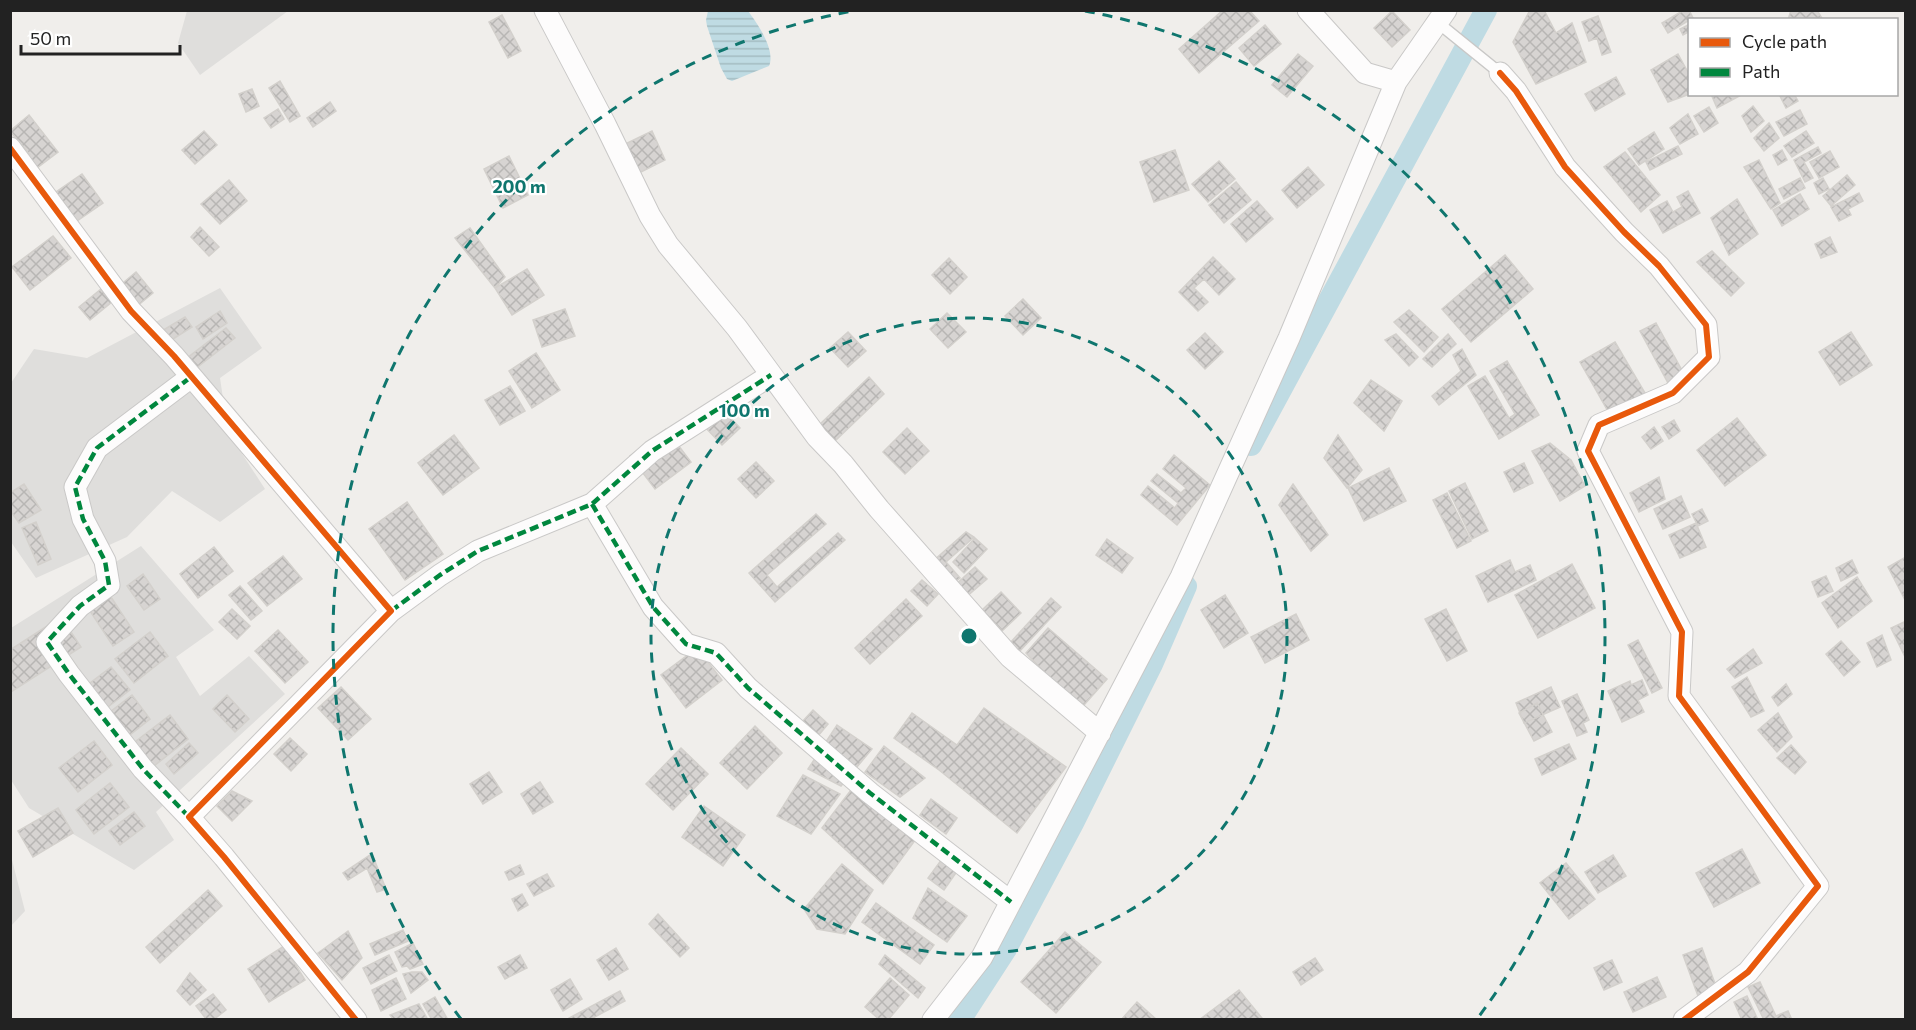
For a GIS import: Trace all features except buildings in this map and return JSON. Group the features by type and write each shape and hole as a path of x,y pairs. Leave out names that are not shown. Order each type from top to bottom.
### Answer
{"street":[{"path":"545,10 596,106 650,216 668,246 737,328 817,437 1010,657 1100,733"},
{"path":"1308,10 1365,73 1396,82"},
{"path":"933,1020 982,957 1181,577 1289,338 1396,82 1444,21"},
{"path":"1500,73 1516,91 1565,167 1624,232 1659,266 1706,325 1709,357 1673,393 1599,425 1588,451 1682,632 1678,696 1818,886 1748,972 1684,1020"},
{"path":"10,148 131,311 174,356 391,611"},
{"path":"189,817 391,611 440,575 478,551 592,504 652,451 771,375"},
{"path":"191,377 97,448 75,487 83,519 105,561 109,585 80,606 47,642 69,674 143,768 224,857 356,1020"},
{"path":"592,504 653,607 686,644 716,653 765,703 870,793 1011,902"}],"lane":[{"path":"1444,21 1500,73"}],"shaded area":[{"path":"187,10 288,11 200,75 178,43"},
{"path":"220,288 262,348 220,378 228,432 265,489 220,522 172,491 127,537 36,578 11,542 11,383 34,349 87,358"},
{"path":"141,546 214,630 176,657 200,696 249,656 285,694 156,812 174,840 134,870 29,808 11,780 11,628"},
{"path":"10,852 25,911 11,926 10,926"}],"water":[{"path":"708,11 748,11 768,45 769,66 732,81 727,79 707,26"}],"waterway":[{"path":"1251,445 1486,10"},
{"path":"960,1020 1006,949 1073,823 1152,664 1186,586"}],"marked path":[{"path":"391,611 440,575 478,551 592,504 652,451 771,375"},
{"path":"189,817 143,769 47,642 80,606 109,585 105,561 83,519 75,487 97,448 191,377"},
{"path":"592,504 653,607 686,644 716,653 748,688 870,793 1011,902"}],"cycle path":[{"path":"1500,73 1516,91 1565,167 1624,232 1659,266 1706,325 1709,357 1673,393 1599,425 1588,451 1682,632 1679,696 1818,886 1748,972 1684,1020"},
{"path":"10,148 131,311 174,356 391,611 189,817 356,1020"}]}
